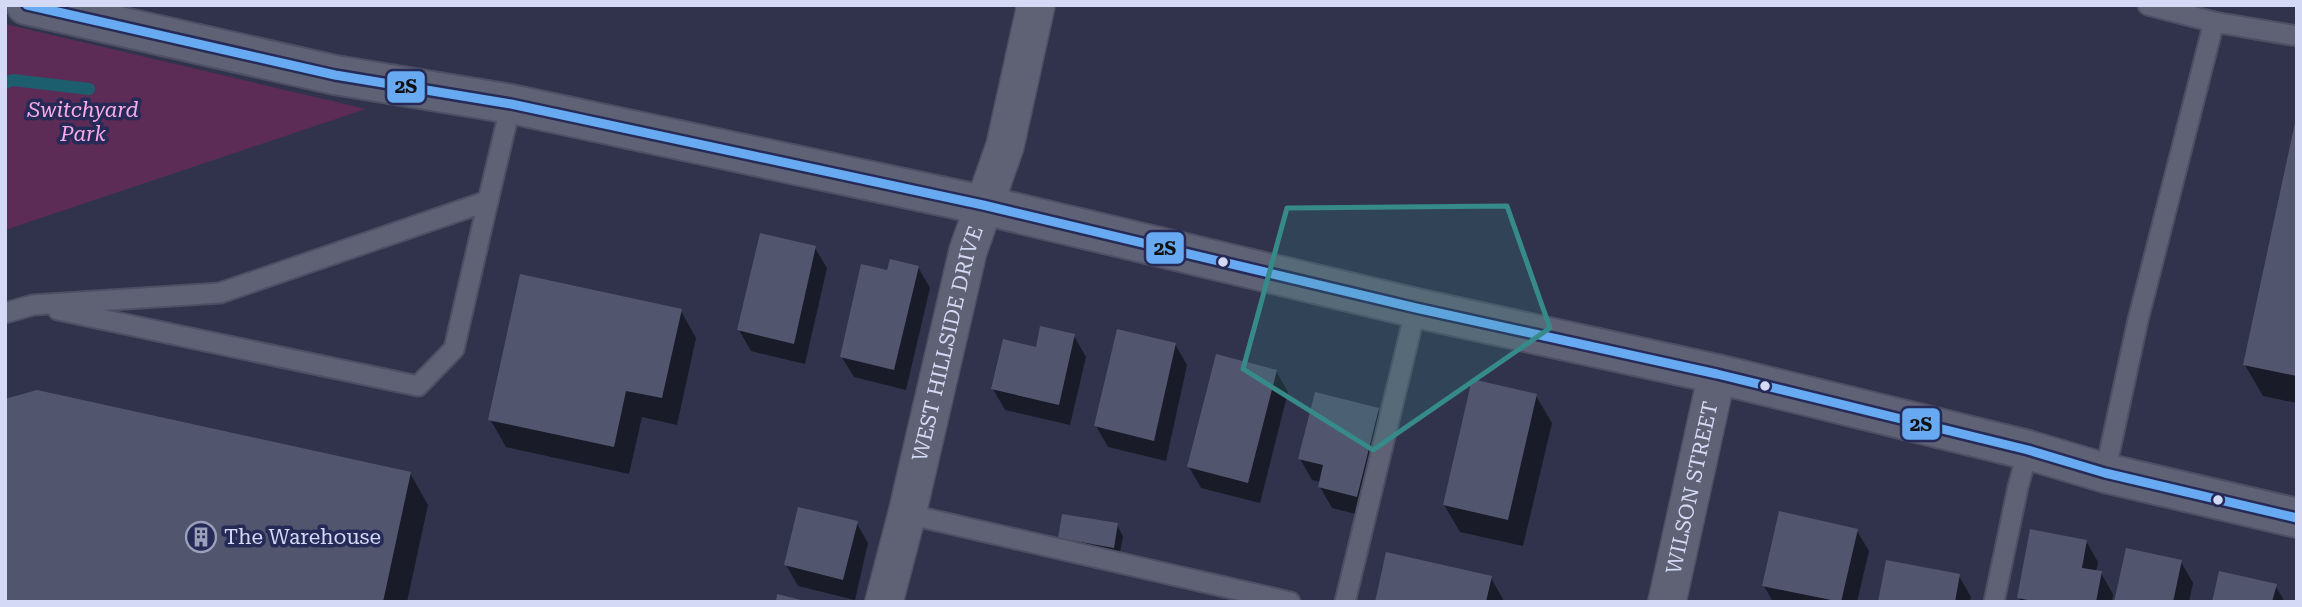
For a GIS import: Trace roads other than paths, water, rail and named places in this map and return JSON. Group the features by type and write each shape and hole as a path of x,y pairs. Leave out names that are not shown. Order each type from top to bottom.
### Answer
{"street":[{"name":"WEST HILLSIDE DRIVE","path":"884,602 968,251 1005,146 1036,5"},
{"path":"39,7 335,75 511,104 983,205 1416,308 1717,373 2297,518"},
{"name":"WILSON STREET","path":"1667,602 1717,373"}],"lane":[{"path":"2148,5 2214,22 2297,36"},
{"path":"2105,472 2138,320 2214,22"},
{"path":"33,305 418,386 454,349 511,104"},
{"path":"5,313 33,305 220,293 488,201"},
{"path":"1345,602 1416,308"},
{"path":"1994,602 2028,450"},
{"path":"907,514 1290,602"}],"waterway":[{"path":"5,83 13,80 89,89"}],"place":[{"name":"The Warehouse","path":"201,537"}],"park label":[{"name":"Switchyard Park","path":"83,122"}]}
